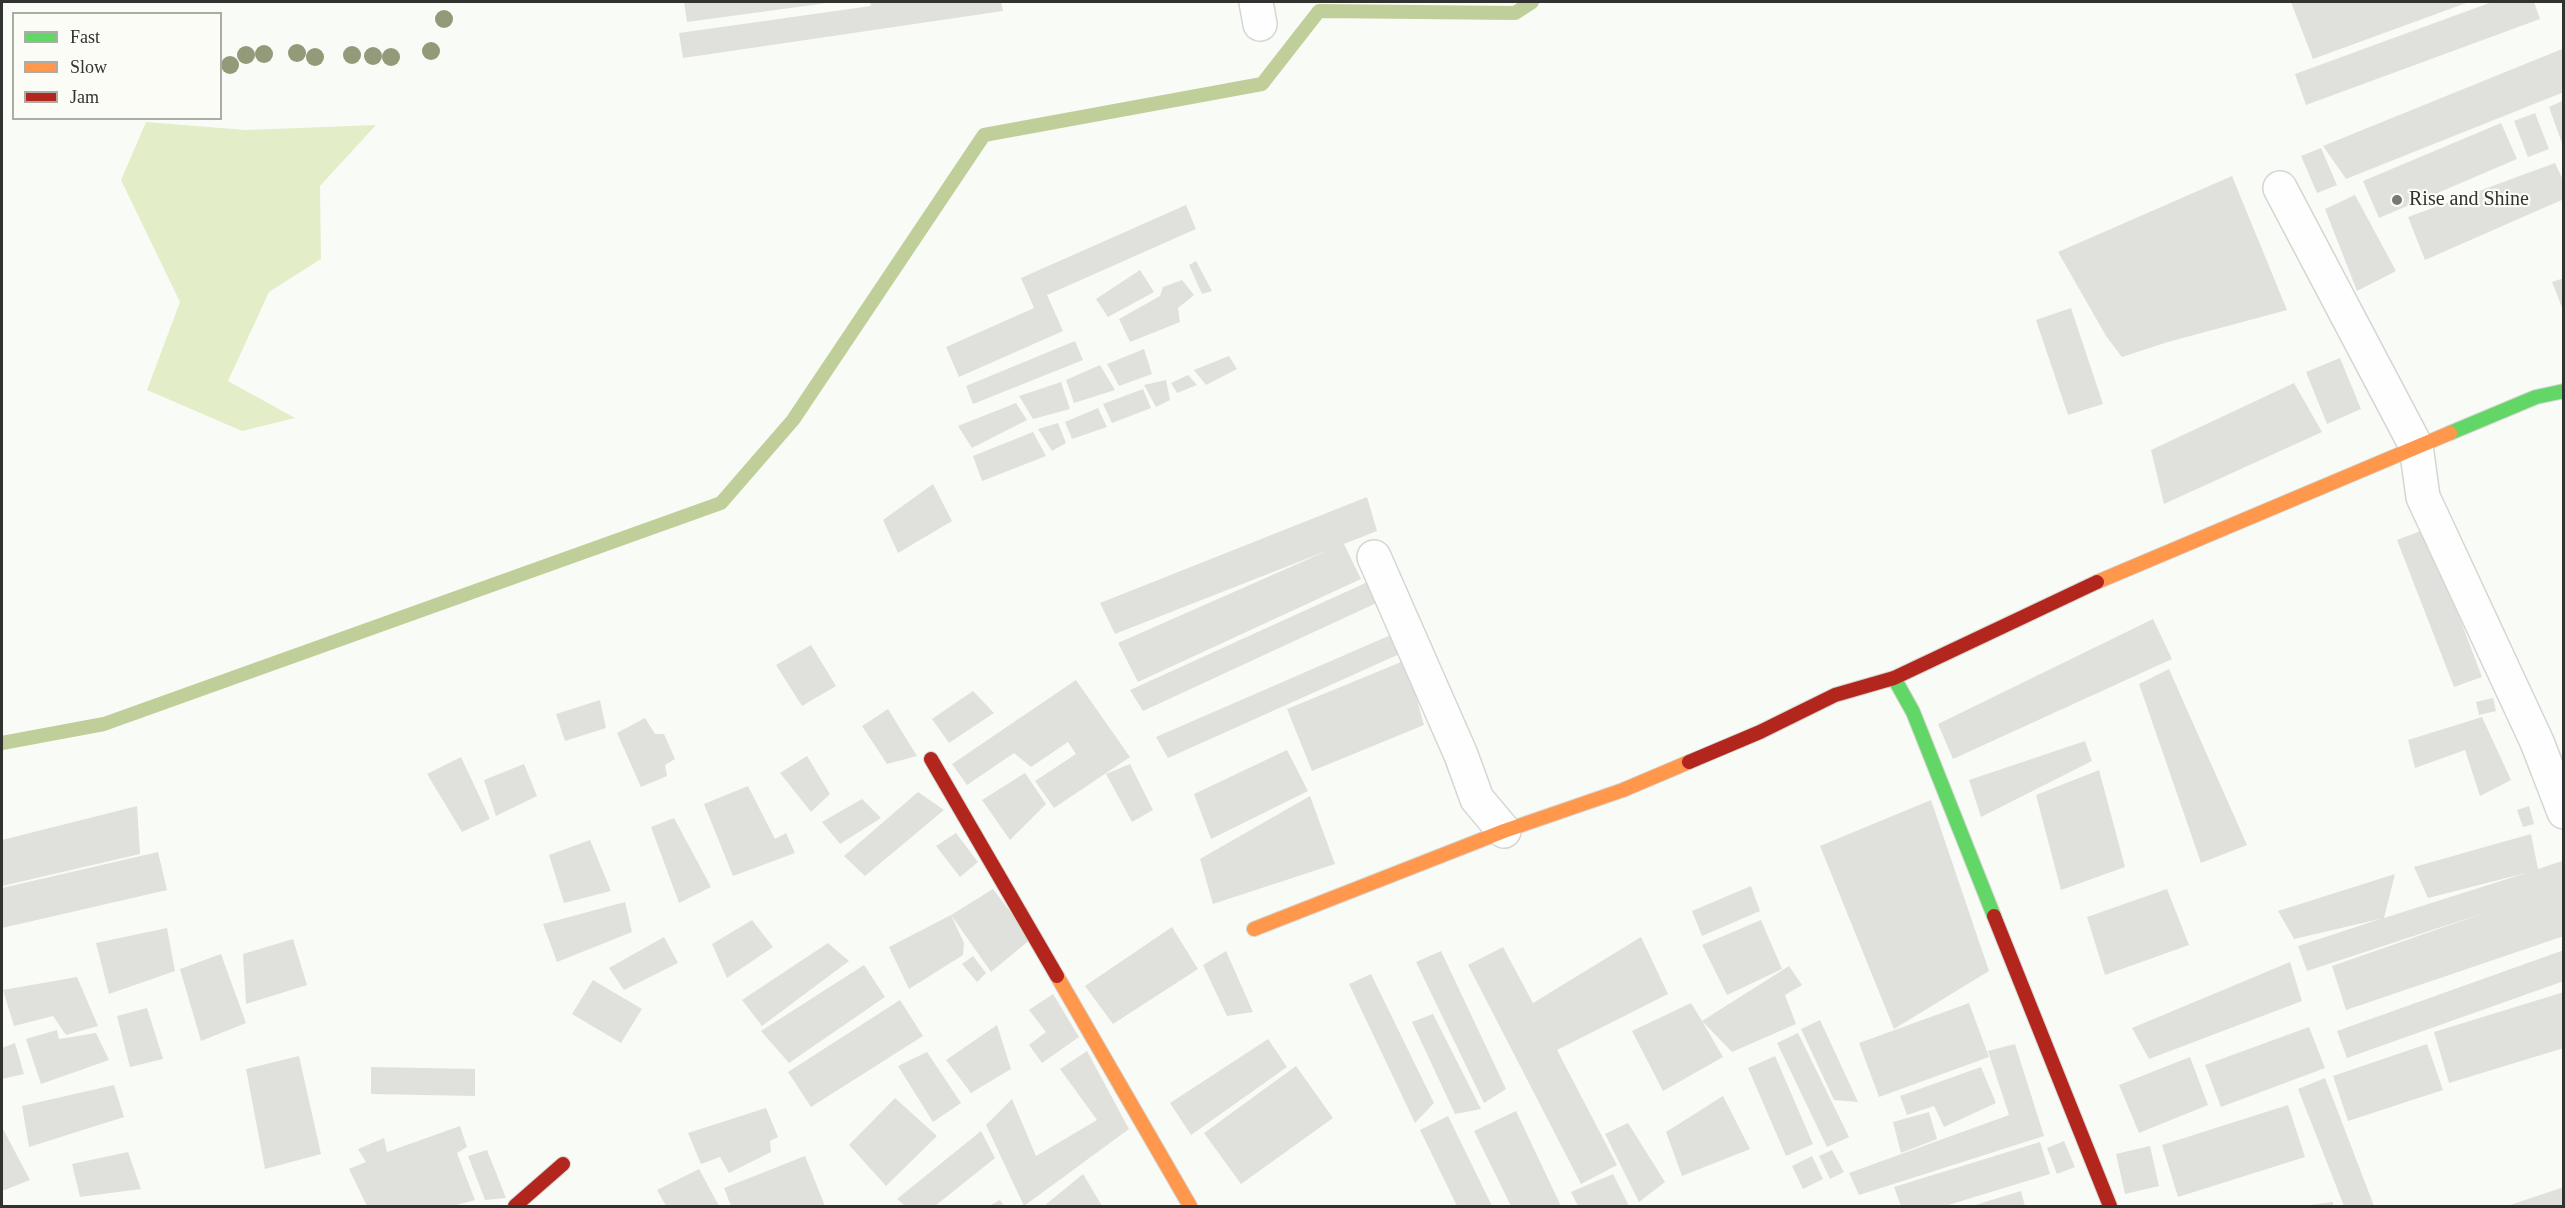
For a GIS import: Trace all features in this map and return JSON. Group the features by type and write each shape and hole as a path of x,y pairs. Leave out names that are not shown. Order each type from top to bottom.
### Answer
{"street":[{"path":"2280,188 2416,446 2422,496 2536,742 2564,812"},
{"path":"1254,929 1504,831 1633,785 1760,732 1835,694 1894,678 2123,570 2536,397 2564,391"},
{"path":"1374,557 1461,755 1477,799 1504,831"},
{"path":"1894,678 1913,711 2110,1206"},
{"path":"931,759 1190,1206"},
{"path":"514,1206 563,1164"}],"green space":[{"path":"146,122 246,130 376,125 320,186 321,259 269,292 228,381 295,418 242,431 147,390 180,302 121,180"}],"building":[{"path":"684,2 827,2 827,3 687,22"},
{"path":"870,2 1001,2 1003,11 683,58 679,33 871,6"},
{"path":"2291,2 2469,2 2313,59"},
{"path":"2492,2 2534,2 2540,19 2306,105 2295,74"},
{"path":"2562,49 2564,52 2564,92 2346,179 2323,146"},
{"path":"2564,100 2564,146 2563,146 2549,107"},
{"path":"2535,113 2549,149 2528,157 2514,121"},
{"path":"2501,123 2517,159 2379,218 2363,181"},
{"path":"2321,148 2337,185 2317,193 2301,156"},
{"path":"2555,163 2564,182 2564,199 2425,260 2408,217"},
{"path":"2232,176 2287,310 2168,342 2122,357 2106,336 2058,252"},
{"path":"2355,195 2396,271 2357,291 2325,209"},
{"path":"1186,205 1196,229 1047,295 1063,331 959,377 946,347 1034,308 1021,278"},
{"path":"1196,261 1212,291 1202,294 1189,265"},
{"path":"1140,270 1154,292 1108,317 1096,299"},
{"path":"2564,278 2564,310 2563,310 2552,282"},
{"path":"1182,280 1194,295 1178,308 1180,322 1130,342 1119,319 1160,296 1163,287"},
{"path":"2071,308 2103,404 2068,415 2036,320"},
{"path":"1075,341 1083,360 973,404 966,386"},
{"path":"1144,349 1152,374 1119,386 1107,364"},
{"path":"1229,356 1237,369 1206,385 1194,370"},
{"path":"2340,358 2361,409 2327,424 2306,372"},
{"path":"1100,365 1115,390 1074,403 1066,380"},
{"path":"1188,375 1197,385 1177,393 1171,383"},
{"path":"1166,380 1170,400 1156,407 1144,385"},
{"path":"1061,382 1070,409 1033,419 1019,396"},
{"path":"2294,383 2322,432 2164,504 2151,450"},
{"path":"1143,389 1151,408 1112,423 1103,404"},
{"path":"1016,403 1027,420 972,448 958,426"},
{"path":"1098,408 1107,427 1072,439 1065,422"},
{"path":"1058,423 1066,443 1052,451 1038,429"},
{"path":"1033,432 1046,456 982,481 973,456"},
{"path":"933,484 952,521 898,553 883,520"},
{"path":"1367,497 1377,531 1344,544 1361,579 1138,682 1118,643 1329,550 1115,634 1100,603"},
{"path":"2426,529 2482,677 2454,687 2397,540"},
{"path":"1372,580 1383,600 1143,711 1130,690"},
{"path":"2153,619 2172,659 1953,759 1938,724"},
{"path":"1393,634 1404,652 1168,758 1156,737"},
{"path":"811,645 836,686 802,706 776,665"},
{"path":"1406,660 1424,725 1312,771 1287,709"},
{"path":"2169,669 2247,845 2201,863 2139,684"},
{"path":"1076,680 1130,757 1054,808 1035,781 1076,754 1068,742 1031,767 1014,753 967,785 952,764"},
{"path":"973,691 994,713 949,743 932,719"},
{"path":"2493,698 2496,711 2479,715 2476,702"},
{"path":"600,700 606,728 565,741 556,714"},
{"path":"888,709 917,756 887,764 862,726"},
{"path":"2482,717 2511,780 2480,796 2465,750 2415,768 2408,740"},
{"path":"645,718 655,734 664,734 675,759 665,765 667,776 641,787 617,733"},
{"path":"2085,741 2092,761 1981,817 1969,780"},
{"path":"1287,750 1308,791 1211,839 1194,794"},
{"path":"807,756 830,794 811,812 780,773"},
{"path":"461,757 490,819 462,832 427,774"},
{"path":"524,764 537,796 496,816 484,780"},
{"path":"1130,764 1153,810 1132,822 1106,774"},
{"path":"2099,770 2125,867 2061,890 2036,795"},
{"path":"1025,773 1046,804 1010,840 982,800"},
{"path":"748,786 775,839 786,833 795,853 733,876 704,804"},
{"path":"918,792 944,810 865,876 844,856"},
{"path":"1310,796 1335,864 1213,904 1200,859"},
{"path":"862,799 881,818 840,844 822,822"},
{"path":"1931,800 1989,971 1894,1029 1820,846"},
{"path":"137,806 140,854 2,886 2,840"},
{"path":"2529,806 2534,824 2523,827 2517,810"},
{"path":"674,818 711,887 679,903 651,827"},
{"path":"956,833 978,862 960,877 936,846"},
{"path":"2531,834 2538,869 2562,861 2564,936 2346,1010 2332,966 2487,912 2307,971 2298,946 2380,919 2294,939 2278,911 2395,874 2384,918 2526,873 2428,898 2414,867"},
{"path":"590,840 611,891 564,903 549,855"},
{"path":"158,852 167,890 2,928 2,888"},
{"path":"1751,886 1760,911 1702,936 1692,911"},
{"path":"993,889 1031,939 991,972 951,915"},
{"path":"2167,889 2189,945 2105,975 2087,917"},
{"path":"625,902 632,932 557,962 543,924"},
{"path":"951,915 964,943 963,955 909,989 889,947"},
{"path":"752,920 773,947 727,978 712,944"},
{"path":"1761,920 1782,969 1727,995 1702,945"},
{"path":"1172,927 1198,969 1113,1024 1085,986"},
{"path":"167,928 175,971 109,994 96,943"},
{"path":"664,937 678,963 624,990 609,968"},
{"path":"1641,937 1668,994 1557,1050 1617,1165 1581,1184 1468,965 1503,947 1533,1003"},
{"path":"293,939 307,985 246,1004 243,954"},
{"path":"828,943 849,961 762,1026 742,1000"},
{"path":"2564,950 2564,981 2347,1058 2337,1031"},
{"path":"1226,951 1253,1012 1227,1016 1203,965"},
{"path":"1441,951 1506,1089 1484,1103 1416,962"},
{"path":"221,954 246,1023 201,1041 180,969"},
{"path":"973,956 986,973 977,982 962,964"},
{"path":"2290,962 2302,1001 2149,1059 2132,1028"},
{"path":"864,965 885,997 789,1063 761,1031"},
{"path":"1789,966 1802,985 1785,995 1796,1024 1732,1052 1702,1021"},
{"path":"1371,974 1434,1103 1415,1123 1349,984"},
{"path":"77,977 98,1026 66,1035 53,1016 14,1026 3,990"},
{"path":"593,980 642,1009 621,1043 572,1014"},
{"path":"2564,992 2564,1048 2449,1083 2434,1032"},
{"path":"1053,994 1079,1037 1042,1063 1029,1045 1046,1032 1029,1010"},
{"path":"900,1000 923,1036 811,1107 788,1072"},
{"path":"1691,1003 1723,1057 1663,1091 1632,1031"},
{"path":"1969,1003 1989,1057 1879,1097 1859,1043"},
{"path":"147,1008 163,1059 130,1067 117,1016"},
{"path":"1433,1014 1481,1109 1455,1114 1412,1022"},
{"path":"1820,1020 1858,1102 1834,1100 1801,1029"},
{"path":"997,1025 1011,1069 971,1093 946,1060"},
{"path":"2309,1027 2325,1068 2221,1107 2205,1065"},
{"path":"57,1030 59,1039 96,1033 109,1060 41,1084 26,1039"},
{"path":"1798,1033 1849,1137 1827,1147 1777,1043"},
{"path":"1268,1039 1287,1067 1191,1135 1170,1103"},
{"path":"15,1043 24,1074 2,1079 2,1048"},
{"path":"2015,1044 2044,1136 1859,1195 1849,1173 2009,1115 1988,1051"},
{"path":"2427,1044 2443,1090 2348,1121 2333,1076"},
{"path":"1087,1051 1129,1129 1024,1206 986,1125 1012,1099 1036,1156 1097,1120 1060,1069"},
{"path":"927,1052 961,1103 933,1122 898,1066"},
{"path":"299,1056 321,1154 265,1169 246,1069"},
{"path":"1775,1056 1813,1144 1786,1156 1748,1068"},
{"path":"2190,1057 2208,1105 2139,1133 2119,1085"},
{"path":"1296,1066 1333,1118 1241,1184 1204,1133"},
{"path":"371,1067 475,1069 475,1096 371,1094"},
{"path":"1981,1067 1996,1103 1944,1127 1934,1106 1907,1115 1900,1096"},
{"path":"2325,1078 2374,1206 2344,1206 2298,1089"},
{"path":"114,1085 124,1117 29,1147 22,1106"},
{"path":"1723,1096 1750,1149 1682,1176 1666,1132"},
{"path":"895,1098 937,1136 886,1186 849,1145"},
{"path":"2288,1105 2305,1157 2178,1197 2162,1145"},
{"path":"766,1108 778,1137 770,1141 771,1152 729,1173 720,1157 701,1164 688,1133"},
{"path":"1516,1111 1561,1206 1511,1206 1474,1131"},
{"path":"1929,1112 1937,1139 1901,1153 1893,1122"},
{"path":"1448,1116 1492,1206 1457,1206 1420,1130"},
{"path":"1628,1123 1665,1182 1639,1202 1605,1134"},
{"path":"460,1126 467,1147 457,1153 475,1200 453,1206 367,1206 349,1169 366,1162 358,1149 384,1138 387,1152"},
{"path":"2,1127 30,1180 2,1191"},
{"path":"981,1131 995,1158 935,1206 905,1206 897,1199"},
{"path":"2064,1141 2075,1167 2057,1174 2047,1148"},
{"path":"2040,1142 2050,1174 1945,1206 1901,1206 1894,1187"},
{"path":"2150,1146 2159,1186 2125,1194 2116,1154"},
{"path":"487,1150 506,1198 485,1200 468,1156"},
{"path":"1832,1150 1844,1172 1830,1179 1819,1156"},
{"path":"128,1152 141,1189 80,1197 72,1164"},
{"path":"805,1156 825,1206 731,1206 724,1188"},
{"path":"1812,1156 1823,1179 1803,1189 1792,1166"},
{"path":"699,1169 719,1206 666,1206 657,1190"},
{"path":"1083,1174 1102,1206 1044,1206"},
{"path":"1613,1174 1629,1206 1578,1206 1571,1192"},
{"path":"2564,1187 2564,1206 2507,1206"},
{"path":"2021,1191 2025,1206 1972,1206"},
{"path":"1000,1200 1004,1206 989,1206"},
{"path":"2333,1202 2333,1206 2310,1206 2310,1205"}],"waterway":[{"path":"2,743 104,724 721,503 793,420 984,135 1262,84 1319,11 1515,13 1532,2"}],"traffic: fast":[{"path":"2450,433 2536,397 2564,391"},
{"path":"1894,678 1913,712 1994,916"}],"traffic: slow":[{"path":"2097,582 2450,433"},
{"path":"1254,929 1504,831 1623,790 1689,762"},
{"path":"1057,976 1190,1206"}],"traffic: jam":[{"path":"1689,762 1760,732 1835,695 1894,678 2097,582"},
{"path":"931,759 1057,976"},
{"path":"1994,916 2110,1206"},
{"path":"515,1206 563,1164"}],"place":[{"name":"Rise and Shine","path":"2397,200"}]}
